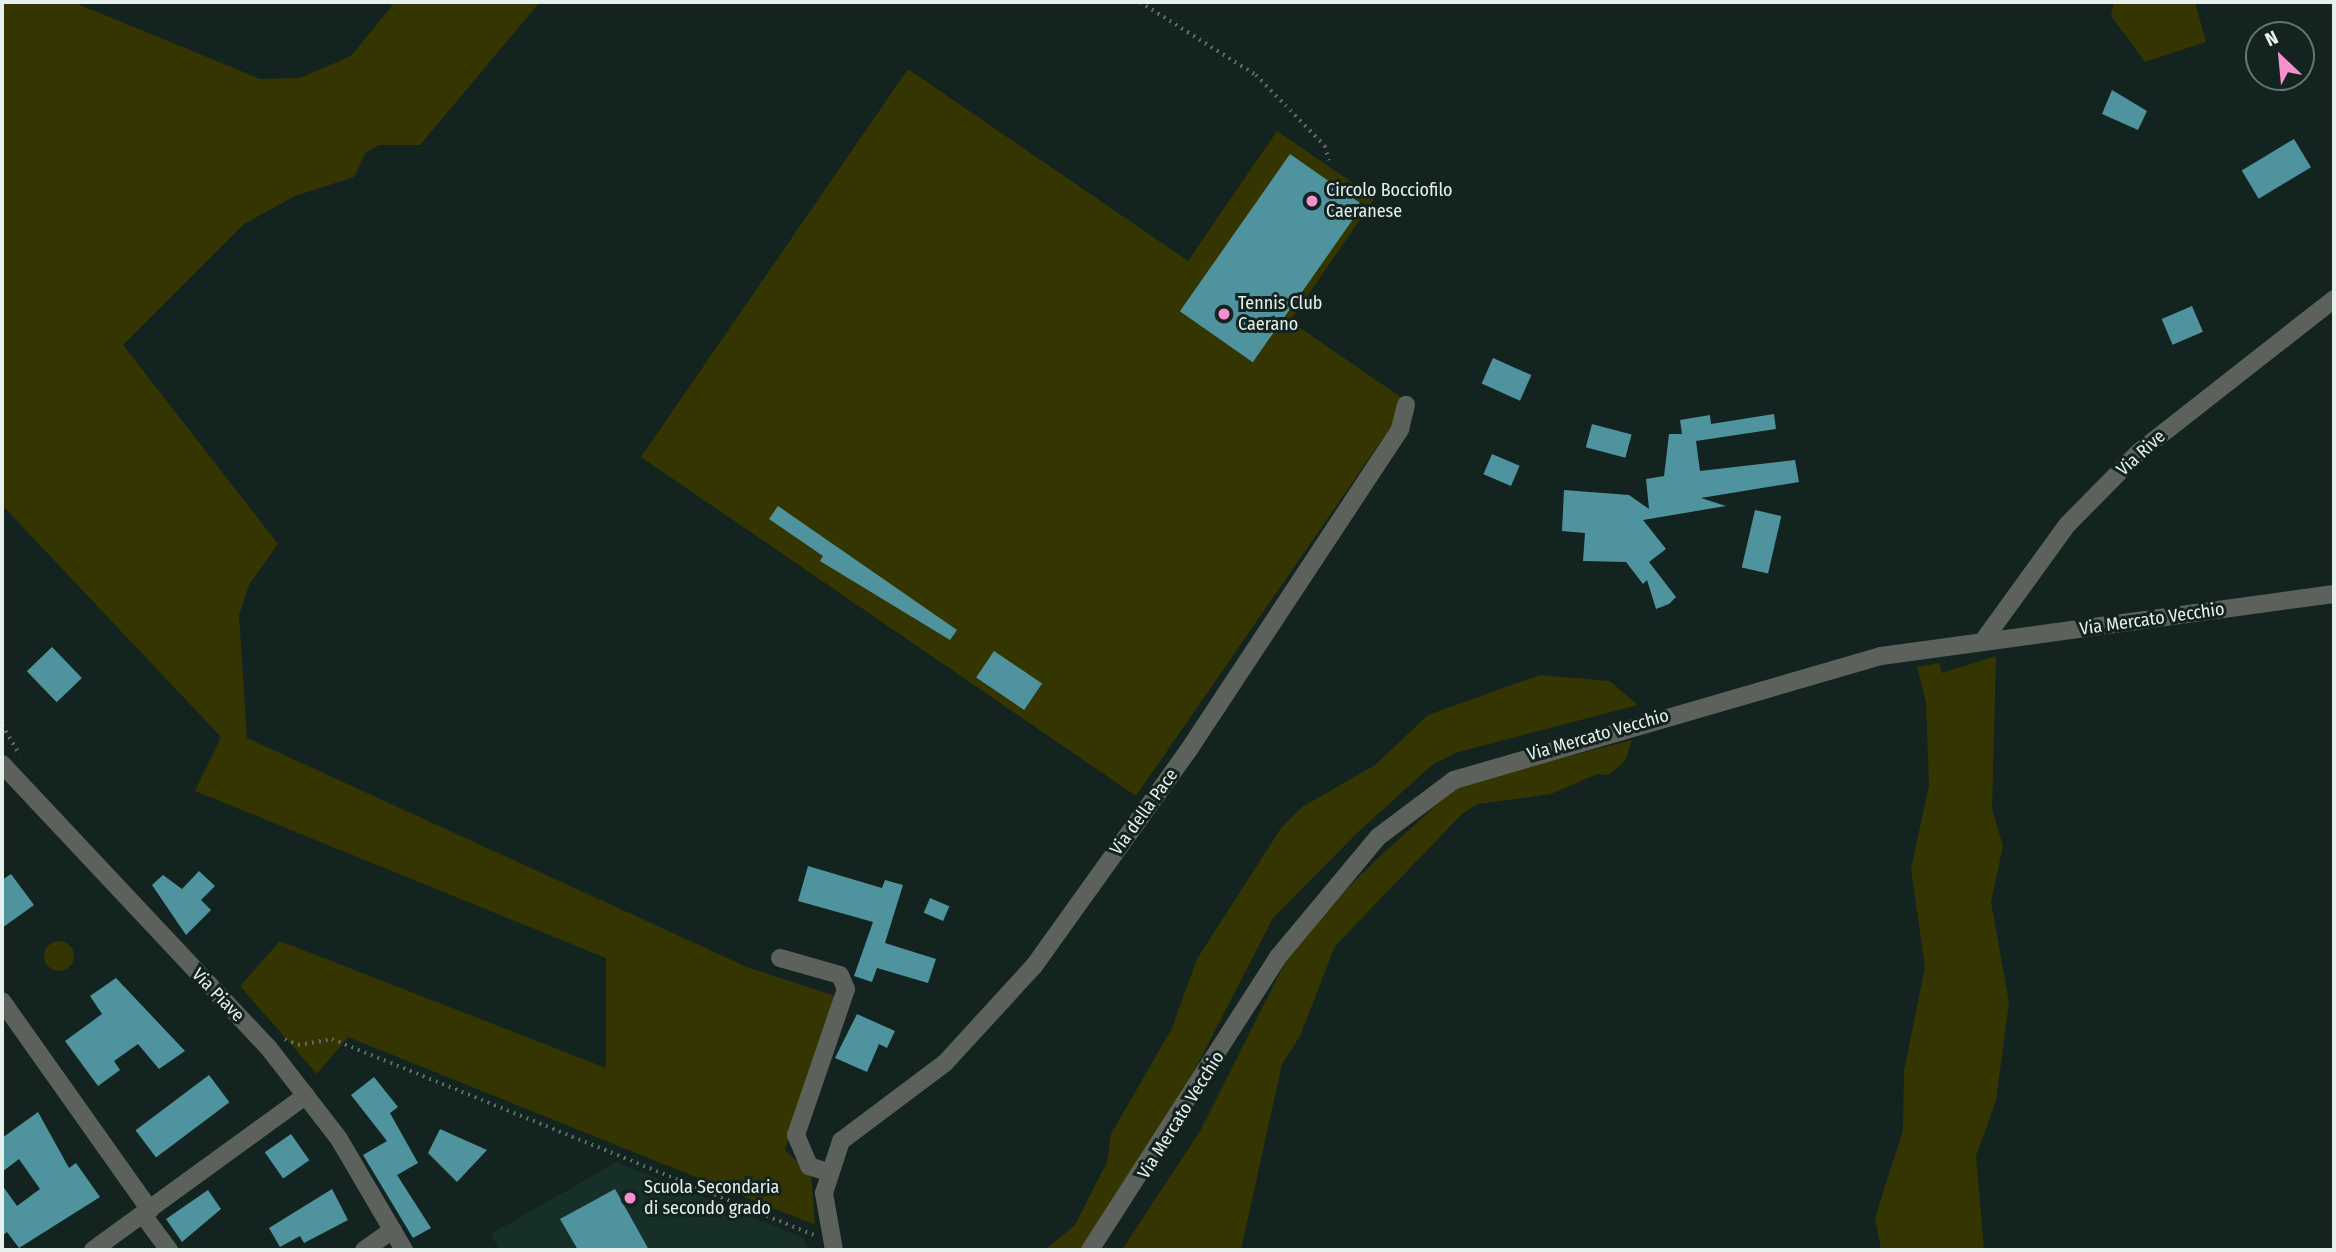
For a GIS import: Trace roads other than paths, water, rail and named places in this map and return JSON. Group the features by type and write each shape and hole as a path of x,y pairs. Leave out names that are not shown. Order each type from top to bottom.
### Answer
{"street":[{"name":"Via Rive","path":"1983,641 2067,525 2139,452 2334,299"},
{"name":"Via della Pace","path":"832,1246 824,1213 828,1172 841,1141 945,1063 1034,966 1188,751 1400,429 1406,405"},
{"name":"Via Mercato Vecchio","path":"1090,1250 1278,957 1378,836 1422,800 1503,762 1881,656 2334,594"},
{"name":"Via Piave","path":"2,764 306,1095 404,1250"},
{"path":"780,958 840,975 846,989 796,1135 809,1166 828,1172"},
{"path":"2,1001 147,1213 169,1250"},
{"path":"93,1250 306,1095"},
{"path":"364,1250 393,1230"}],"place":[{"name":"Circolo Bocciofilo Caeranese","path":"1312,201"},
{"name":"Tennis Club Caerano","path":"1224,314"},
{"name":"Scuola Secondaria di secondo grado","path":"630,1198"}]}
